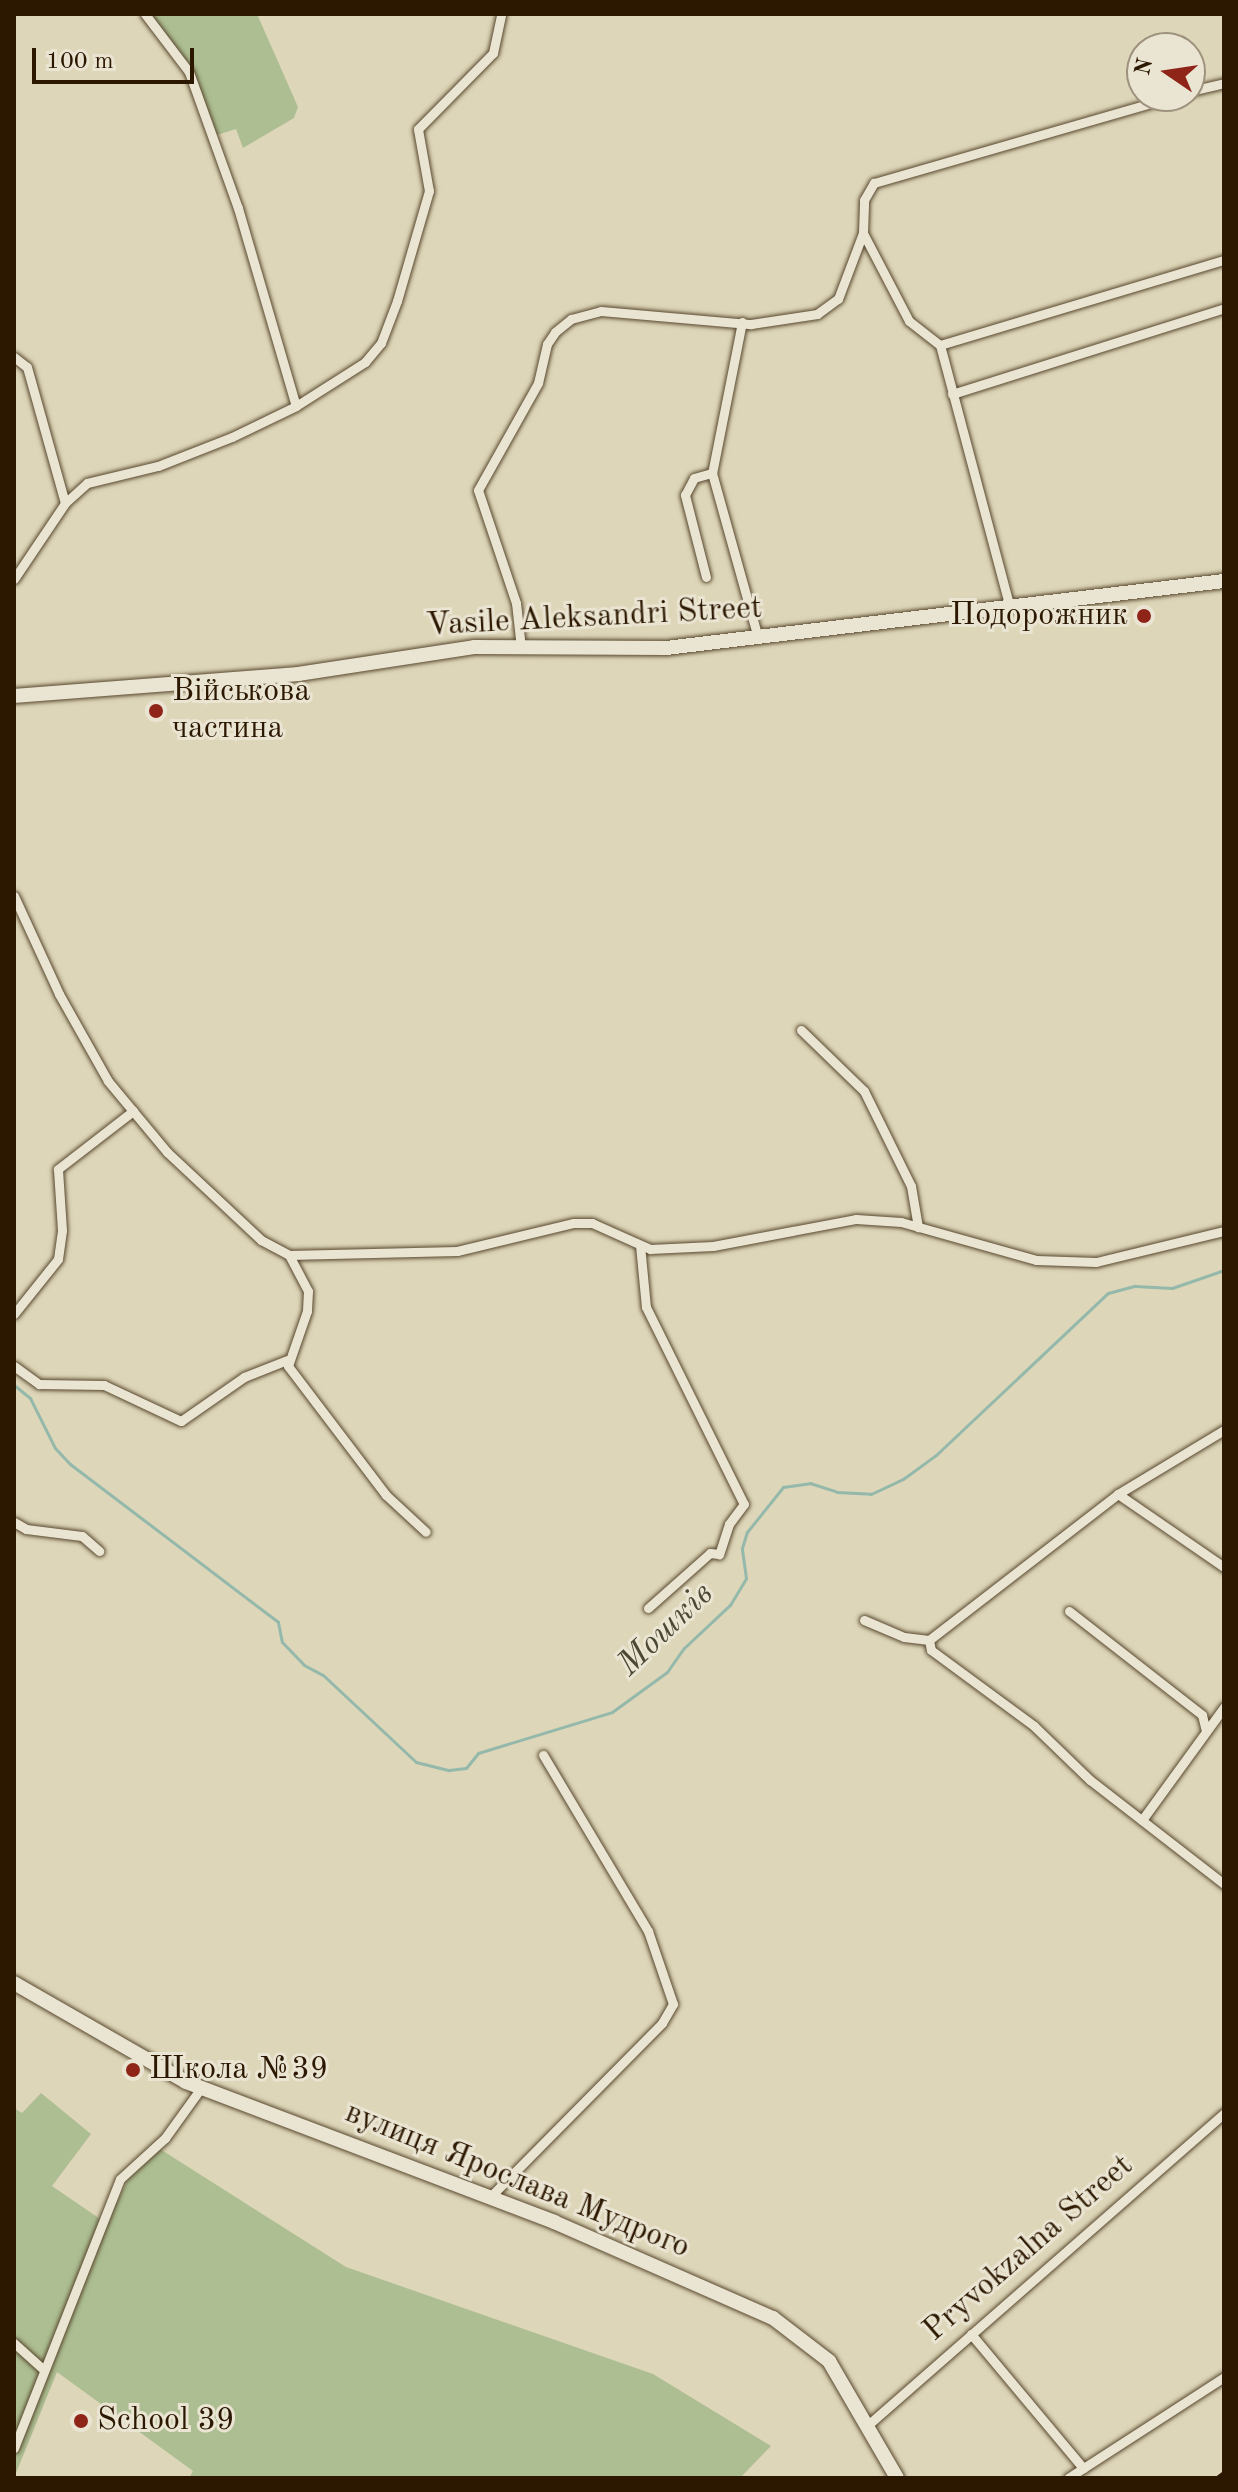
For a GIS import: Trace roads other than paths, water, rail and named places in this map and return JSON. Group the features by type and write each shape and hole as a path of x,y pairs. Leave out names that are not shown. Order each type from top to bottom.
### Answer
{"main road":[{"name":"Vasile Aleksandri Street","path":"15,697 170,687 474,647 617,650 758,638 1224,581"},
{"name":"вулиця Ярослава Мудрого","path":"14,1983 113,2044 201,2088 489,2198 773,2318 829,2361 869,2424 897,2478"}],"street":[{"path":"145,14 194,85 238,208 296,406"},
{"path":"14,579 65,503 87,483 158,466 296,406 365,362 381,343 429,191 418,129 493,53 501,14"},
{"path":"521,648 516,603 478,490 538,383 547,344 571,319 601,311 742,322 817,314 838,299 863,233 864,200 871,186 1126,111"},
{"path":"863,233 909,321 940,345 1010,608"},
{"path":"940,345 1224,260"},
{"path":"952,394 1224,308"},
{"path":"742,322 712,473 758,638"},
{"path":"14,357 27,367 65,503"},
{"path":"706,577 685,495 694,478 712,473"},
{"path":"14,896 59,994 108,1081 167,1152 261,1240 289,1255 457,1251 574,1223 592,1223 640,1245 713,1246 856,1219 918,1227 1036,1260 1096,1262 1224,1231"},
{"path":"801,1030 864,1091 911,1186 918,1227"},
{"path":"14,1314 58,1259 62,1230 58,1169 133,1111"},
{"path":"640,1245 646,1307 744,1504 729,1524 719,1554 710,1553 648,1608"},
{"path":"14,1366 39,1384 84,1382 116,1388 181,1421 244,1377 287,1360 307,1311 308,1291 289,1255"},
{"path":"287,1360 328,1425 386,1495 426,1532"},
{"path":"864,1620 904,1637 929,1640 1118,1494 1224,1430"},
{"path":"1118,1494 1224,1567"},
{"path":"14,1522 26,1529 82,1536 99,1551"},
{"path":"1069,1611 1202,1715 1206,1731"},
{"path":"929,1640 931,1650 1034,1726 1090,1780 1224,1884"},
{"path":"1142,1820 1224,1707"},
{"path":"489,2198 662,2023 673,2004 648,1931 543,1755"},
{"path":"14,2448 120,2179 165,2138 201,2088"},
{"name":"Pryvokzalna Street","path":"869,2424 1224,2113"},
{"path":"971,2334 1083,2468"},
{"path":"14,2343 44,2370"},
{"path":"1068,2478 1224,2377"}],"waterway":[{"name":"Мошків","path":"14,1385 30,1398 55,1448 70,1464 278,1622 282,1642 304,1665 323,1675 416,1762 449,1770 466,1768 478,1753 612,1712 667,1672 684,1648 730,1605 746,1578 742,1548 747,1532 783,1487 810,1483 837,1492 871,1494 903,1479 936,1455 1108,1293 1135,1286 1172,1288 1224,1270"}],"railway":[{"path":"1216,2478 1224,2472"}],"place":[{"name":"Подорожник","path":"1144,616"},
{"name":"Військова частина","path":"156,711"},
{"name":"Школа №39","path":"133,2070"},
{"name":"School 39","path":"81,2421"}]}
